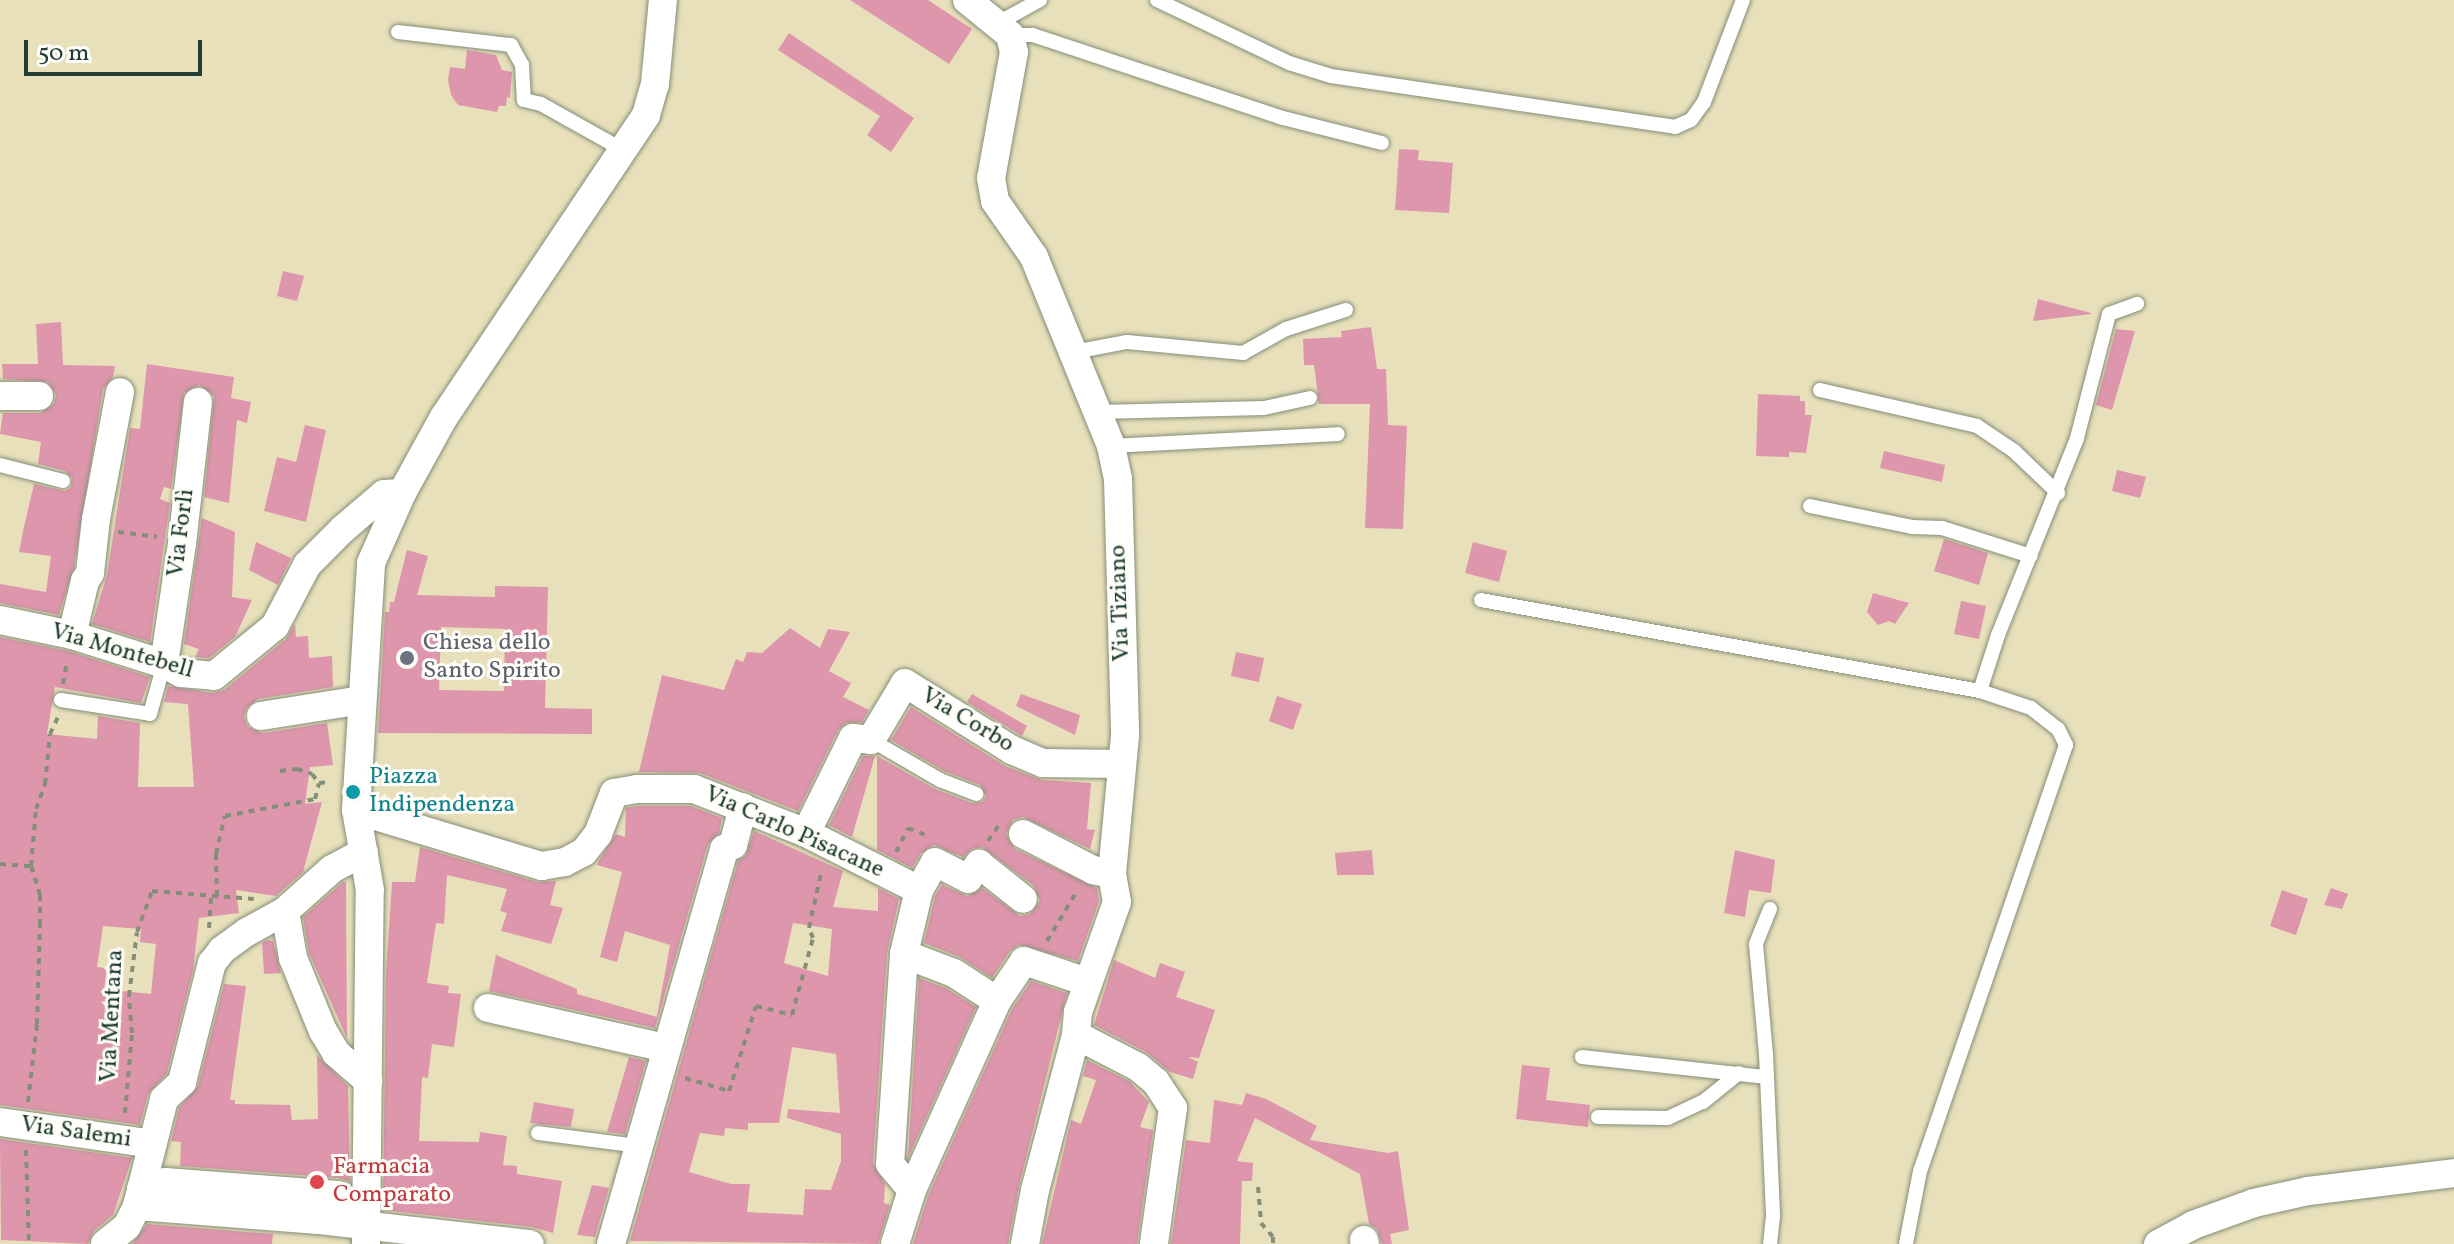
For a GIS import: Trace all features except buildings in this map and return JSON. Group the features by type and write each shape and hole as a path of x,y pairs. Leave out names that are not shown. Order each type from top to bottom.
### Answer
{"street":[{"path":"365,1226 370,890 356,810 371,563 402,493 444,417 646,115 655,84 663,0"},
{"path":"967,0 1004,29"},
{"name":"Via Tiziano","path":"1004,29 1014,52 991,178 999,211 1034,257 1111,446 1118,494 1125,736 1112,874 1117,902 1087,982 1035,1190 1025,1244"},
{"path":"72,635 85,581 90,573 120,392"},
{"path":"0,396 39,396"},
{"name":"Via Forlì","path":"164,664 182,544 198,402"},
{"name":"Via Montebell","path":"0,620 72,635 164,664 181,673 214,676 275,626 307,565 343,529 384,494 402,493"},
{"name":"Via Corbo","path":"817,838 853,738 871,740 905,683 1012,750 1043,763 1122,764"},
{"path":"261,716 362,700"},
{"name":"Via Carlo Pisacane","path":"356,810 542,866 565,862 584,852 598,834 614,793 637,789 694,789 817,838 919,890"},
{"path":"611,1244 724,849 733,845 743,807"},
{"path":"1023,834 1093,870 1112,874"},
{"path":"105,1244 127,1226 139,1197 164,1099 182,1082 212,963 222,950 247,932 285,911 332,869 364,852"},
{"path":"912,1190 890,1164 904,954 919,890 935,862 968,879 979,864 1023,899"},
{"path":"285,911 293,958 323,1031 336,1053 368,1081"},
{"path":"904,954 954,973 997,1001"},
{"path":"895,1244 912,1190 997,1001 1024,961 1087,982"},
{"path":"488,1008 664,1060"},
{"path":"1076,1035 1138,1067 1156,1082 1173,1108 1154,1244"},
{"name":"Via Salemi","path":"12,1124 152,1144"},
{"path":"2158,1244 2193,1225 2254,1203 2308,1191 2454,1173"},
{"path":"139,1197 165,1182 338,1195 365,1226"},
{"path":"139,1197 316,1232 365,1226 479,1241 530,1244"}],"lane":[{"path":"1004,29 1040,0"},
{"path":"1157,0 1289,63 1331,76 1675,127 1691,120 1704,102 1743,0"},
{"path":"1004,29 1033,35 1283,118 1382,143"},
{"path":"398,32 511,45 522,65 524,100 541,104 623,150"},
{"path":"1980,691 1998,635 2058,493 2077,438 2109,314 2137,304"},
{"path":"1074,352 1127,342 1243,353 1286,329 1346,310"},
{"path":"1820,390 1977,426 2014,451 2058,493"},
{"path":"1098,412 1264,408 1310,398"},
{"path":"1111,446 1338,434"},
{"path":"0,465 63,481"},
{"path":"1810,506 1912,527 1942,528 2031,556"},
{"path":"1481,600 1980,691 2031,708 2058,729 2066,745 1920,1171 1906,1244"},
{"path":"61,700 150,714 164,664"},
{"path":"871,740 940,780 976,794"},
{"path":"1770,909 1756,944 1767,1077 1773,1216 1770,1244"},
{"path":"1582,1057 1767,1077"},
{"path":"1598,1117 1668,1118 1703,1102 1739,1073"},
{"path":"538,1133 638,1146"}],"path":[{"path":"95,529 150,535 182,544"},
{"path":"29,1244 12,1124 37,1024 40,895 31,866 36,809 45,784 50,734 57,721 72,635"},
{"path":"280,771 297,769 312,774 319,783"},
{"path":"319,783 358,780"},
{"path":"217,896 216,854 225,816 315,799 319,783"},
{"path":"885,872 908,828 932,838 935,862"},
{"path":"664,1060 729,1091 756,1006 792,1015 813,938 809,928 817,838"},
{"path":"0,864 31,866"},
{"name":"Via Mentana","path":"123,1140 132,1033 129,996 137,932 152,891 278,902 285,911"},
{"path":"1033,963 1067,904"},
{"path":"1258,1187 1261,1223 1273,1237 1273,1244"}],"place":[{"name":"Chiesa dello Santo Spirito","path":"407,658"},
{"name":"Piazza Indipendenza","path":"353,792"},
{"name":"Farmacia Comparato","path":"317,1182"}]}
